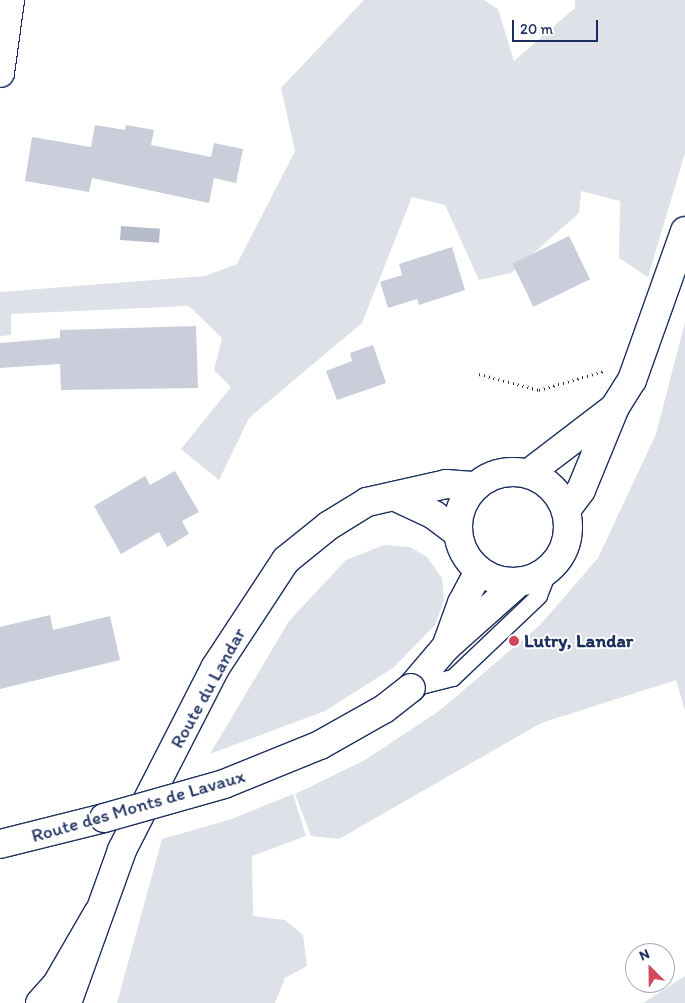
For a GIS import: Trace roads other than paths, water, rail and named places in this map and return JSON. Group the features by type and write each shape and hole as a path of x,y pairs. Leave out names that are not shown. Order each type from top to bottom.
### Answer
{"main road":[{"path":"0,73 10,0"},
{"path":"566,510 580,490 615,407 632,380 685,230"},
{"path":"529,473 615,407"},
{"path":"501,473 529,473 545,481 558,494 566,510 569,526 566,542 560,557 549,570 519,582 505,582 479,571 469,561 458,533 458,516 465,499 476,486 501,473"},
{"name":"Route du Landar","path":"67,1003 122,850 214,668 286,560 328,526 367,502 396,497 446,484 476,486"},
{"path":"396,497 434,515 458,533"},
{"name":"Route des Monts de Lavaux","path":"446,647 462,603 479,571"},
{"name":"Route des Monts de Lavaux","path":"0,844 104,818 224,784 320,745 384,709 411,688 446,647 519,582"},
{"path":"40,1003 57,984 98,913"},
{"name":"Route du Landar","path":"88,1003 98,913"}],"lane":[{"path":"411,688 453,678 539,596 549,570"}],"water":[{"path":"121,226 160,229 159,243 120,240"}],"place":[{"name":"Lutry, Landar","path":"514,641"}]}
